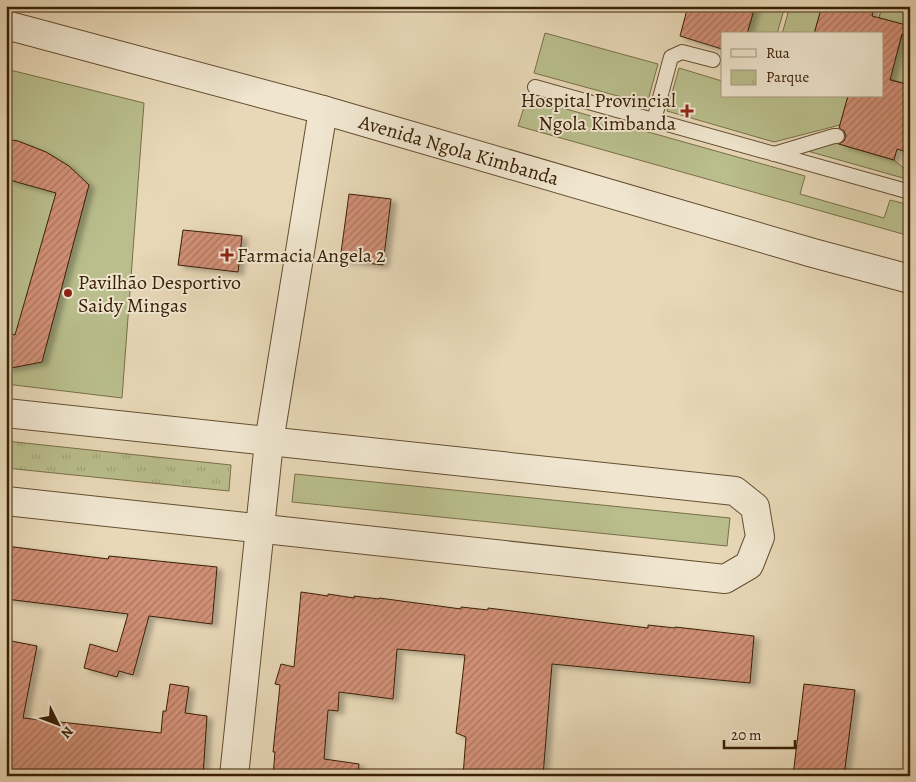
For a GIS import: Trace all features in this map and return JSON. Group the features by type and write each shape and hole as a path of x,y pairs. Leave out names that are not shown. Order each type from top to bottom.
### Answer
{"street":[{"name":"Avenida Ngola Kimbanda","path":"6,25 323,110 813,254 910,279"},
{"path":"234,776 268,442 323,110"},
{"path":"6,413 735,491 755,507 760,537 749,565 725,580 6,501"}],"lane":[{"path":"654,120 671,56 682,52 713,60"},
{"path":"535,87 910,192"},
{"path":"773,154 837,136"}],"green space":[{"path":"755,6 785,6 778,32 748,32"},
{"path":"790,6 822,6 815,32 783,32"},
{"path":"882,6 910,6 910,85 884,78 884,74 897,53 905,25 879,18"},
{"path":"545,33 658,64 647,104 534,73"},
{"path":"679,68 721,81 721,98 847,98 840,125 774,142 667,111"},
{"name":"Pavilhão Desportivo Saidy Mingas","path":"6,69 144,103 122,398 6,384"},
{"path":"527,98 805,176 800,194 884,218 890,200 910,205 910,236 518,126"},
{"path":"835,143 894,160 910,173 910,180 804,150"},
{"path":"6,441 231,465 229,491 6,468"},
{"path":"295,474 730,518 727,546 292,502"}],"building":[{"path":"688,6 755,6 748,32 721,32 721,49 680,36"},
{"path":"822,6 874,6 872,16 910,26 910,34 902,34 890,80 910,85 910,153 897,149 894,160 839,144 844,141 846,136 844,131 839,128 847,98 884,98 884,32 815,32"},
{"path":"6,139 18,141 46,152 69,166 89,185 42,362 6,369 6,333 15,335 56,193 6,179"},
{"path":"349,194 391,199 383,265 340,260"},
{"path":"183,230 242,236 238,272 178,265"},
{"path":"6,546 108,559 109,556 217,567 212,624 149,616 133,675 119,671 117,677 84,668 90,644 117,652 128,614 6,599"},
{"path":"301,592 354,598 354,596 379,598 461,609 461,607 488,610 488,608 648,628 648,625 675,627 754,636 750,683 552,664 543,776 463,776 466,737 456,733 465,655 397,649 393,699 339,692 338,711 328,710 324,759 359,764 358,776 273,776 275,752 273,752 280,685 275,684 281,664 294,667"},
{"path":"6,640 37,646 23,718 161,733 163,711 166,711 170,684 189,687 185,713 207,716 203,776 6,776"},
{"path":"804,684 855,690 844,776 793,776"}],"place":[{"name":"Hospital Provincial Ngola Kimbanda","path":"687,111"},
{"name":"Farmacia Angela 2","path":"227,255"},
{"name":"Pavilhão Desportivo Saidy Mingas","path":"68,293"}]}
